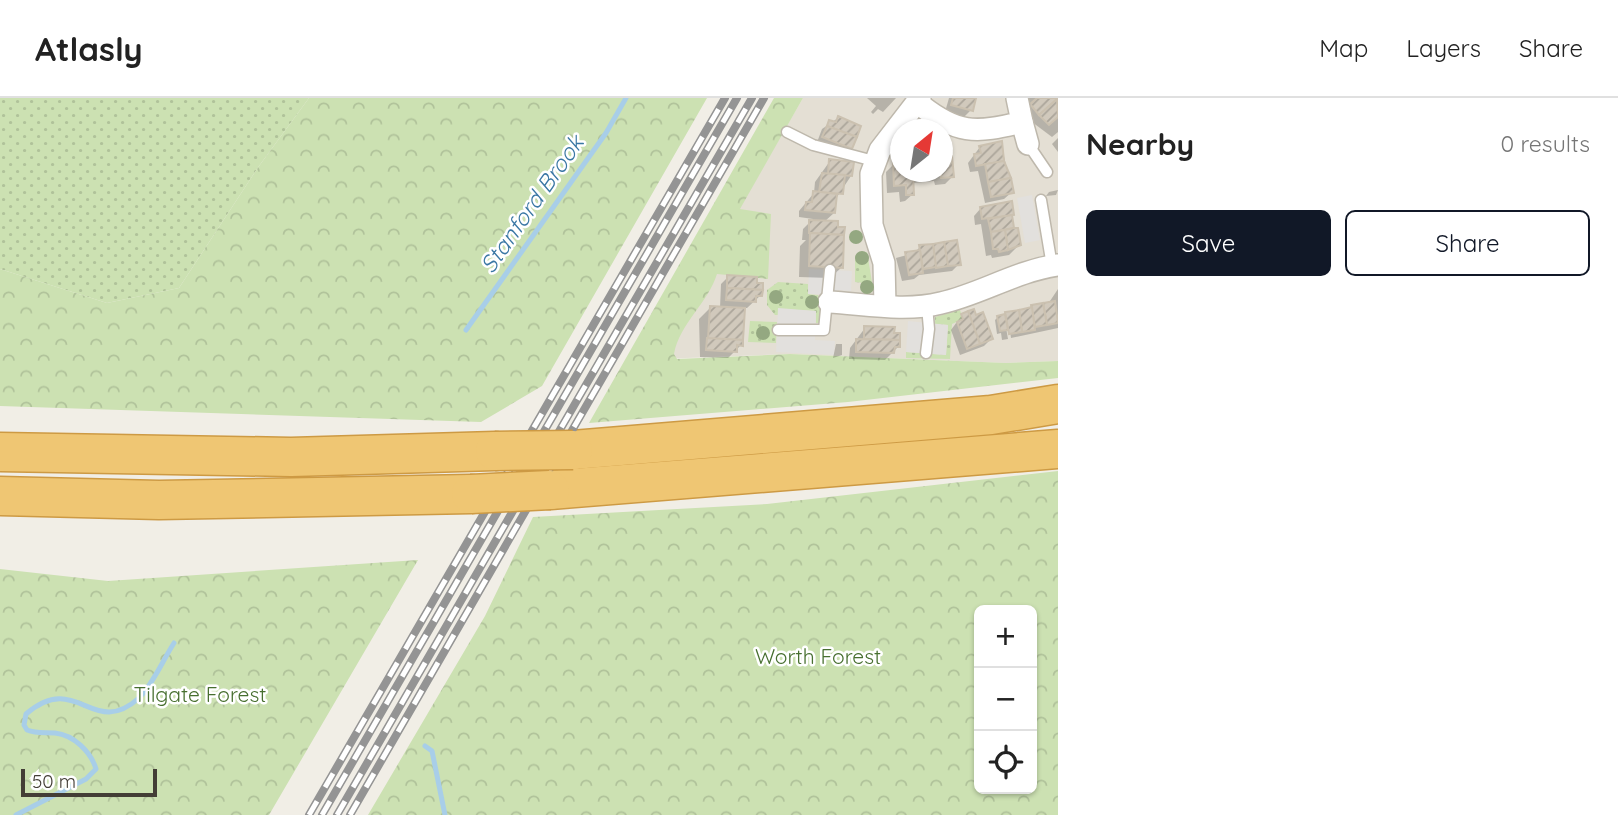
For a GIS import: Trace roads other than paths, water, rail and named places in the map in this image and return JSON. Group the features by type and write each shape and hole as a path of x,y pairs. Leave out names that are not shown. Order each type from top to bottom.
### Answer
{"highway":[{"path":"0,452 291,457 573,450 991,415 1058,404"},
{"path":"0,496 159,500 471,494 1058,449"}],"street":[{"path":"1017,98 1028,144"},
{"path":"885,306 884,263 872,225 871,174 874,161 919,101 935,117 964,130 978,131 1021,122"},
{"path":"829,302 927,306 948,301 1023,272 1055,265"}],"lane":[{"path":"787,132 813,145 874,161"},
{"path":"1028,144 1047,172"},
{"path":"1041,200 1055,265"},
{"path":"778,330 824,330 829,302 830,270"},
{"path":"926,353 930,323 927,306"}],"waterway":[{"name":"Stanford Brook","path":"466,330 606,133 626,98"},
{"name":"Stanford Brook","path":"16,815 86,779 96,769 86,751 69,737 27,730 24,725 26,714 44,702 59,699 96,710 109,712 123,709 144,692 174,643"},
{"path":"425,746 432,751 445,815"}],"railway":[{"path":"309,815 725,98"},
{"path":"322,815 737,98"},
{"path":"337,815 752,98"},
{"path":"350,815 764,98"}],"park label":[{"name":"Worth Forest","path":"818,657"},
{"name":"Tilgate Forest","path":"200,695"}]}
